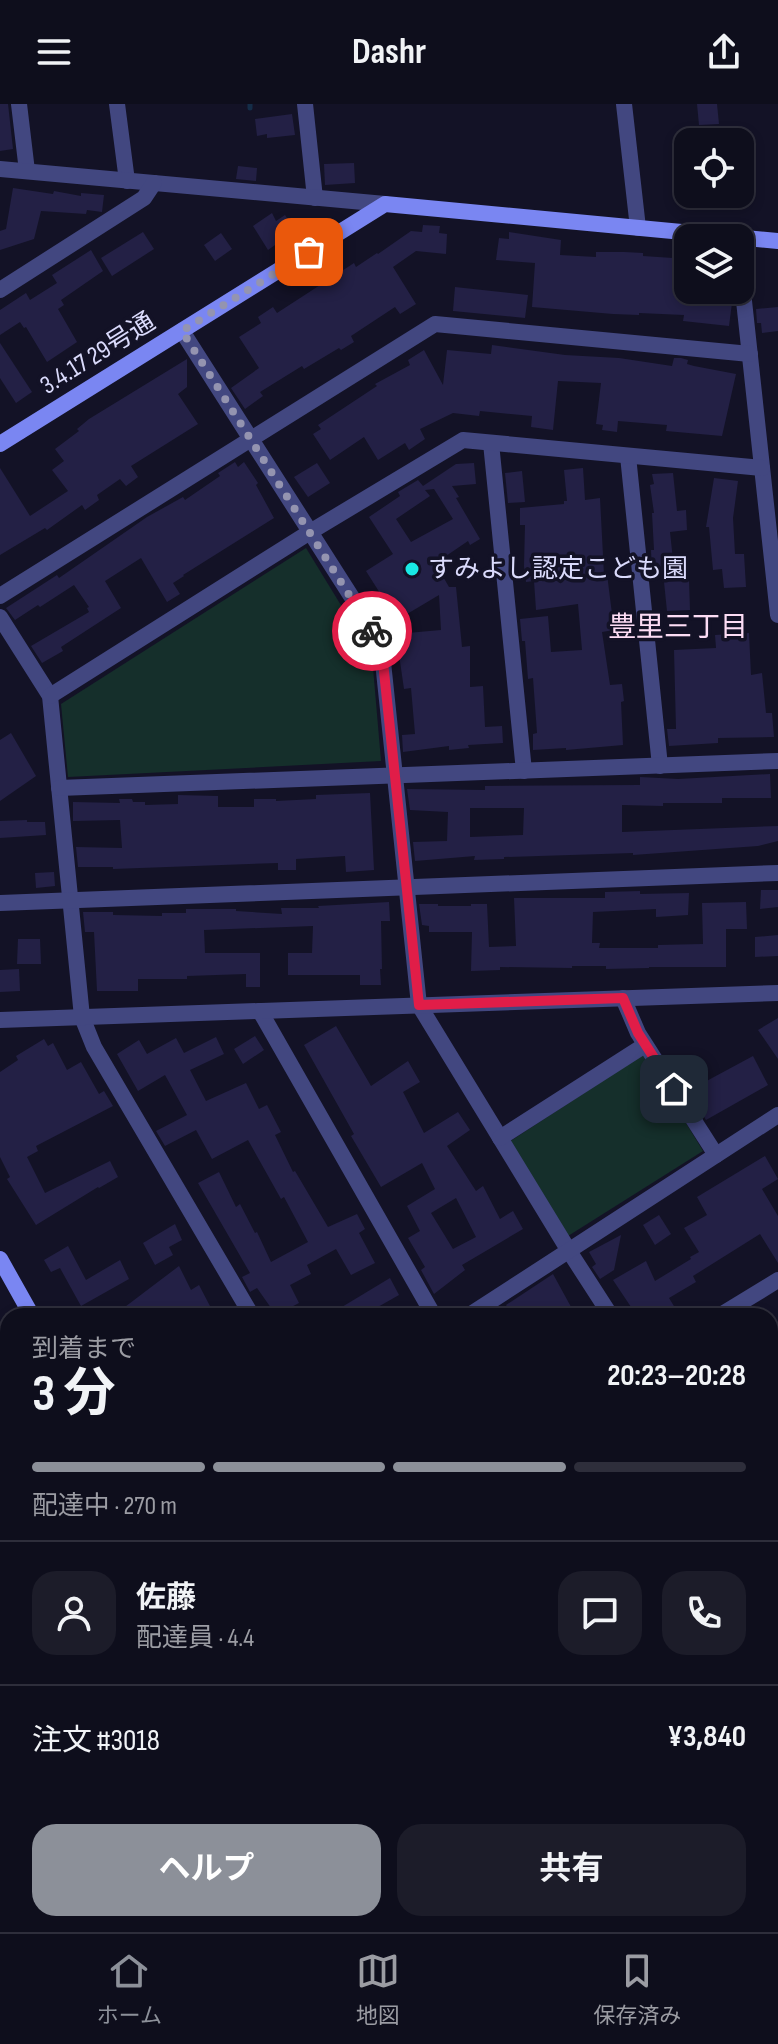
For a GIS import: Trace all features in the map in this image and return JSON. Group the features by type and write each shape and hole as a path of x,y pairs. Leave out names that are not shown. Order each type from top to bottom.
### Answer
{"street":[{"path":"19,104 27,171"},
{"path":"117,104 127,181"},
{"path":"305,104 315,198"},
{"path":"624,104 638,228"},
{"path":"0,169 674,232"},
{"path":"0,290 144,198 154,183"},
{"name":"3.4.17 29号通","path":"0,444 385,204"},
{"path":"754,239 778,241"},
{"path":"744,304 778,615"},
{"path":"0,596 435,324 750,354"},
{"path":"182,331 381,643 419,1005 606,1308"},
{"path":"50,696 310,532 463,440 762,468"},
{"path":"491,443 524,771"},
{"path":"628,456 660,766"},
{"path":"0,617 50,696 82,1017 94,1047 247,1308"},
{"path":"59,788 778,761"},
{"path":"0,903 778,873"},
{"path":"0,1020 778,993"},
{"path":"623,998 645,1045 716,1155"},
{"path":"260,1011 429,1308"},
{"path":"500,1138 645,1045"},
{"path":"480,1308 778,1115"},
{"path":"2,1267 27,1308"},
{"path":"732,1308 778,1280"}],"green space":[{"path":"306,548 372,656 381,761 68,777 61,704"},
{"path":"644,1054 703,1151 568,1236 509,1142"}],"building":[{"path":"0,104 8,104 13,149 0,151"},
{"path":"697,104 717,104 719,124 699,125"},
{"path":"292,114 295,135 257,136 255,119"},
{"path":"354,163 355,183 325,185 324,164"},
{"path":"238,166 257,168 256,181 236,179"},
{"path":"13,188 53,194 54,191 81,196 81,193 104,195 102,212 41,211 34,239 0,250 0,231 6,229"},
{"path":"272,213 276,221 285,215 295,231 268,250 253,226"},
{"path":"423,225 440,226 439,233 447,234 446,254 416,251 393,267 416,304 400,314 395,307 351,336 354,342 304,369 302,366 260,392 263,396 245,409 231,388 259,368 239,337 261,323 258,317 273,307 277,313 354,263 356,267 411,231 422,232"},
{"path":"143,232 154,249 112,276 101,258"},
{"path":"509,232 561,240 560,255 596,257 596,252 624,252 674,258 674,304 732,304 729,326 683,321 684,315 613,314 532,307 535,263 496,260 499,238 509,239"},
{"path":"221,233 232,249 215,261 204,245"},
{"path":"91,250 103,271 61,300 64,305 58,309 77,342 47,362 20,322 0,335 0,310 26,293 30,300 57,283 52,275"},
{"path":"455,287 528,295 525,318 453,311"},
{"path":"778,307 778,331 762,333 761,323 757,323 756,309"},
{"path":"0,343 32,392 16,403 0,378"},
{"path":"492,345 672,366 674,358 681,358 688,360 687,364 736,374 722,436 666,431 667,425 618,421 617,432 602,430 603,425 596,424 601,383 558,381 553,430 531,427 532,416 480,411 479,416 453,413 420,429 425,439 409,450 405,443 378,460 364,437 330,460 313,434 321,429 318,425 377,386 375,384 410,365 408,360 424,350 443,385 447,350 491,354"},
{"path":"187,359 187,387 178,394 198,424 131,466 138,477 126,486 120,479 97,495 99,500 85,510 82,505 47,530 45,528 0,555 0,468 30,516 68,491 52,470 64,461 55,449 89,419"},
{"path":"235,462 238,467 244,462 258,483 256,485 274,518 183,575 173,583 180,594 167,602 141,558 105,581 121,608 42,663 31,646 89,612 89,607 74,585 15,620 6,608 57,575 59,578 147,517 183,497 185,500"},
{"path":"317,463 330,483 308,497 294,477"},
{"path":"474,463 476,484 452,486 480,539 470,545 468,541 446,556 451,562 438,568 449,587 456,587 462,647 470,646 470,687 483,686 485,727 502,726 503,743 403,752 402,735 415,734 411,688 404,689 396,634 441,630 439,595 397,620 366,571 393,554 369,517 400,496 398,492 418,480 423,486 456,464","holes":["434,489 453,519 411,542 396,519 430,496 425,490"]},
{"path":"583,468 585,500 600,498 604,575 607,574 614,630 602,632 610,685 622,684 623,745 533,750 533,734 537,733 533,678 528,679 520,619 548,616 551,652 582,650 578,604 536,610 534,581 526,582 525,525 520,525 520,508 564,504 567,501 564,470"},
{"path":"522,471 525,502 508,503 505,473"},
{"path":"673,473 677,511 686,510 687,530 670,532 674,569 652,572 652,474"},
{"path":"714,478 738,481 733,518 735,554 744,554 746,587 724,588 722,569 713,570 709,527 706,527"},
{"path":"689,580 690,610 667,611 664,582"},
{"path":"749,633 751,675 762,673 766,713 772,713 774,737 718,738 718,743 669,746 667,729 676,729 674,650 716,648 715,635"},
{"path":"11,733 36,776 0,801 0,740"},
{"path":"770,774 771,798 722,798 722,803 663,803 663,806 622,805 622,832 778,826 778,841 758,846 633,855 474,860 475,856 415,861 413,842 447,841 448,812 410,810 407,789 640,785 640,777 678,779","holes":["470,808 524,808 523,835 470,837"]},
{"path":"370,793 374,870 346,872 345,856 296,859 296,870 278,870 278,863 113,869 78,867 76,847 122,848 120,820 73,821 73,802 120,803 119,799 132,799 133,802 145,802 145,805 178,804 178,795 218,796 218,807 254,807 254,799 316,799 316,795"},
{"path":"0,821 45,822 46,835 0,838"},
{"path":"54,872 55,886 36,888 35,873"},
{"path":"761,890 778,890 778,907 760,909"},
{"path":"640,891 640,894 689,893 688,915 656,917 656,909 593,912 592,943 600,943 599,948 703,944 702,903 746,902 747,929 726,929 726,967 500,967 500,970 471,971 472,932 429,932 429,926 422,925 419,904 487,904 489,947 516,946 514,898 605,898 605,892"},
{"path":"389,902 390,921 381,921 381,985 360,985 360,975 288,975 288,953 312,953 313,926 204,930 205,953 260,953 260,987 246,987 246,974 138,979 138,991 97,991 94,932 85,932 83,912 162,916 162,913 186,913 186,909 236,909 282,914 281,908"},
{"path":"778,935 778,956 755,957 755,937"},
{"path":"18,939 40,939 41,964 17,964"},
{"path":"19,969 20,991 0,992 0,970"},
{"path":"778,1018 778,1059 758,1030"},
{"path":"336,1026 371,1086 408,1061 420,1082 403,1092 424,1133 458,1112 470,1130 447,1146 476,1191 483,1186 500,1219 513,1211 523,1229 462,1265 465,1270 434,1294 421,1270 425,1267 408,1238 420,1231 407,1206 435,1189 422,1163 381,1187 304,1045","holes":["456,1198 476,1237 453,1249 431,1213"]},
{"path":"255,1036 264,1050 243,1064 234,1049"},
{"path":"216,1037 224,1054 190,1070 206,1101 246,1083 259,1109 267,1105 281,1132 275,1135 293,1172 328,1227 357,1214 365,1229 359,1233 375,1263 351,1275 336,1249 307,1265 311,1274 290,1285 299,1303 289,1308 271,1308 257,1288 250,1292 242,1277 250,1273 198,1183 219,1172 236,1207 240,1204 257,1232 271,1262 308,1242 248,1140 212,1159 196,1130 165,1146 156,1131 187,1115 165,1075 138,1091 117,1054 139,1040 147,1054 176,1038 184,1053"},
{"path":"44,1039 48,1046 53,1043 67,1070 81,1062 99,1094 104,1091 113,1106 36,1146 38,1151 27,1157 45,1193 110,1161 118,1177 36,1225 7,1179 10,1177 0,1157 0,1072 18,1060 16,1056"},
{"path":"753,1056 768,1085 706,1120 688,1091"},
{"path":"765,1156 778,1179 762,1189 778,1216 778,1263 760,1234 693,1276 696,1282 669,1298 675,1308 632,1308 613,1280 646,1261 655,1281 699,1252 684,1228 707,1215 697,1197"},
{"path":"659,1215 671,1234 655,1245 643,1225"},
{"path":"175,1224 182,1240 169,1247 173,1255 155,1265 143,1243"},
{"path":"621,1235 614,1270 600,1279 592,1267 596,1264 589,1252"},
{"path":"68,1246 86,1280 120,1260 129,1279 81,1306 60,1268 51,1272 44,1260"},
{"path":"179,1266 191,1290 199,1285 211,1308 124,1308"},
{"path":"553,1274 572,1308 508,1308 506,1305"},
{"path":"390,1278 399,1295 376,1308 340,1308"}],"way so far":[{"path":"309,252 182,331 372,631"}],"place":[{"name":"すみよし認定こども園","path":"412,569"}],"district":[{"name":"豊里三丁目","path":"678,627"}],"route":[{"path":"372,631 381,643 419,1005 623,998 638,1033 674,1089"}]}
